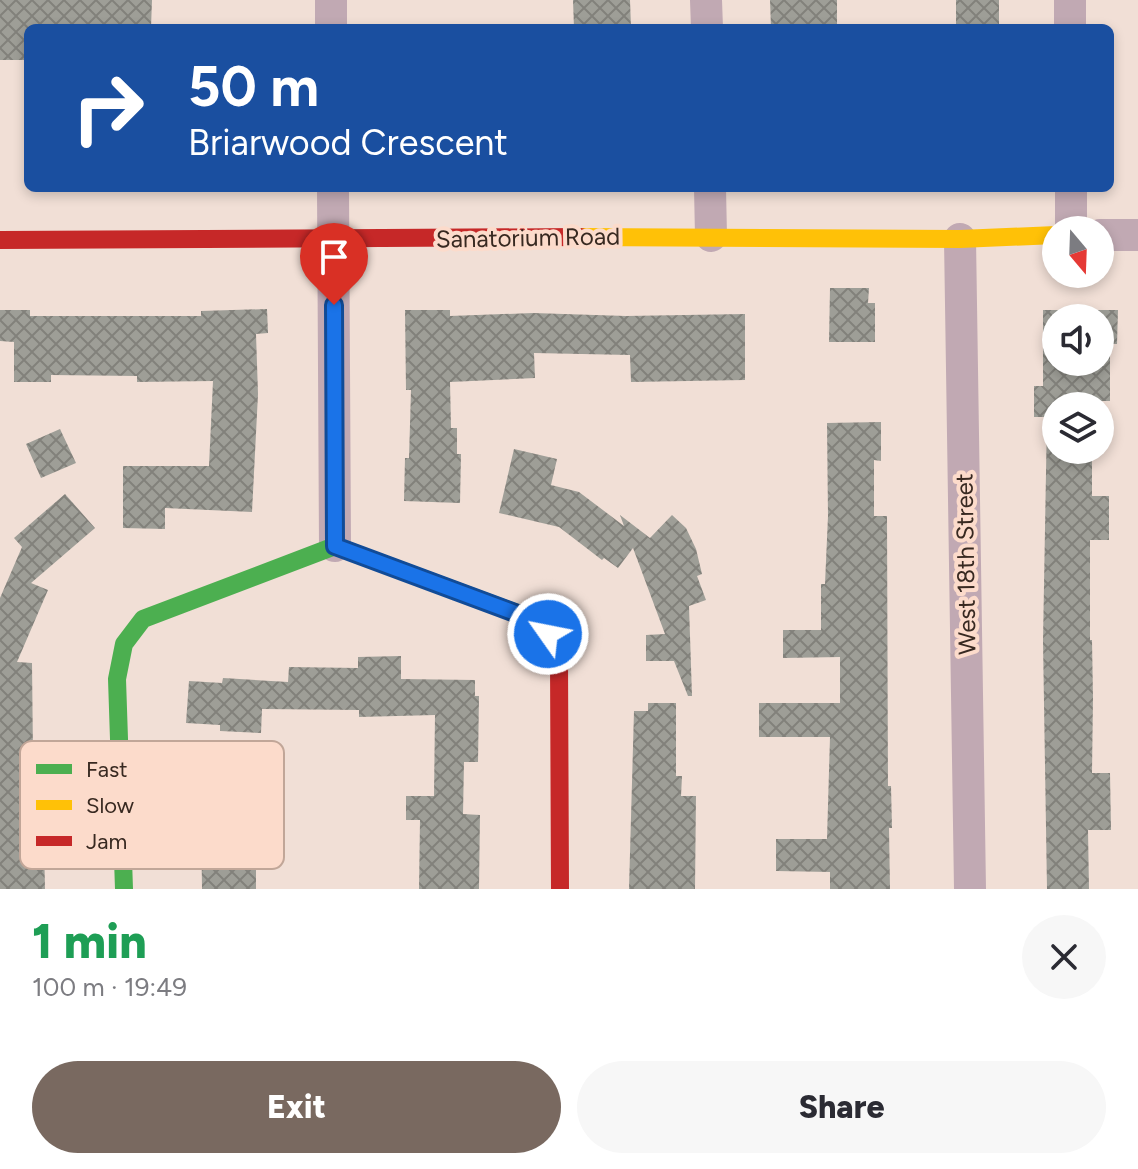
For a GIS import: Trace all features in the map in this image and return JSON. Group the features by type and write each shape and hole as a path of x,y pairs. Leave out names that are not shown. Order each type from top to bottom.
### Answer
{"street":[{"path":"331,0 331,24"},
{"path":"706,0 707,24"},
{"path":"1070,0 1070,24"},
{"path":"333,192 335,546"},
{"path":"710,192 711,236"},
{"path":"1071,192 1071,216"},
{"path":"1114,235 1138,235"},
{"name":"Sanatorium Road","path":"0,240 711,236 960,239 1042,236"},
{"name":"West 18th Street","path":"960,239 970,889"},
{"path":"119,741 117,679 124,644 143,619 335,546 526,617 548,634 559,660 560,889"},
{"path":"123,869 124,889"}],"building":[{"path":"0,0 152,0 151,24 24,24 24,60 0,60"},
{"path":"573,0 630,0 631,24 574,24"},
{"path":"770,0 837,0 837,24 771,24"},
{"path":"956,0 999,0 999,24 956,24"},
{"path":"830,288 869,288 868,303 875,303 875,342 829,342"},
{"path":"267,309 268,333 256,334 258,394 252,512 165,508 165,529 123,528 123,466 209,466 213,381 137,382 137,376 51,375 51,382 14,382 14,342 0,341 0,310 30,310 30,316 201,316 201,311"},
{"path":"405,310 450,310 450,316 533,313 626,316 745,314 745,380 631,382 630,355 534,353 535,378 450,382 451,428 457,428 457,454 461,454 460,503 404,501 411,390 406,390"},
{"path":"1114,310 1118,310 1117,344 1114,344"},
{"path":"1043,376 1110,376 1110,392 1042,392 1042,417 1034,417 1034,386 1043,386"},
{"path":"881,422 881,461 874,460 874,516 887,516 888,786 891,786 892,828 889,828 890,889 830,889 830,872 776,871 776,839 827,839 830,737 759,737 759,703 840,703 840,657 783,658 783,630 821,630 821,584 825,584 828,516 827,423"},
{"path":"60,429 76,463 41,478 26,444"},
{"path":"514,449 557,459 551,485 579,492 624,526 620,515 650,538 672,515 686,528 696,549 702,574 697,576 706,600 689,606 692,696 688,696 674,661 646,661 646,635 665,634 633,548 618,568 604,558 602,560 559,527 499,513"},
{"path":"1046,464 1092,464 1092,496 1109,496 1109,540 1090,540 1092,773 1110,773 1111,830 1088,830 1089,889 1047,889 1043,641"},
{"path":"65,494 95,528 31,583 48,590 17,662 32,663 33,741 20,741 20,869 45,869 45,889 0,889 0,598 22,547 14,538"},
{"path":"401,656 401,679 475,680 475,696 479,696 478,762 464,762 463,814 480,815 479,889 419,889 420,820 406,820 406,796 434,796 435,715 359,717 359,710 262,709 261,733 220,731 220,725 186,723 189,681 222,683 223,678 288,682 289,667 358,668 358,657"},
{"path":"648,703 676,703 676,776 682,776 681,796 696,796 695,889 629,889 634,711 648,711"},
{"path":"202,869 256,869 256,889 202,889"}],"traffic: fast":[{"path":"119,741 117,679 124,644 143,619 335,546 522,615"},
{"path":"123,869 124,889"}],"traffic: slow":[{"path":"581,237 960,239 1042,236"}],"traffic: jam":[{"path":"0,240 581,237"},
{"path":"522,615 548,634 559,660 560,889"}],"route":[{"path":"334,305 335,546 526,617 548,634"}]}
